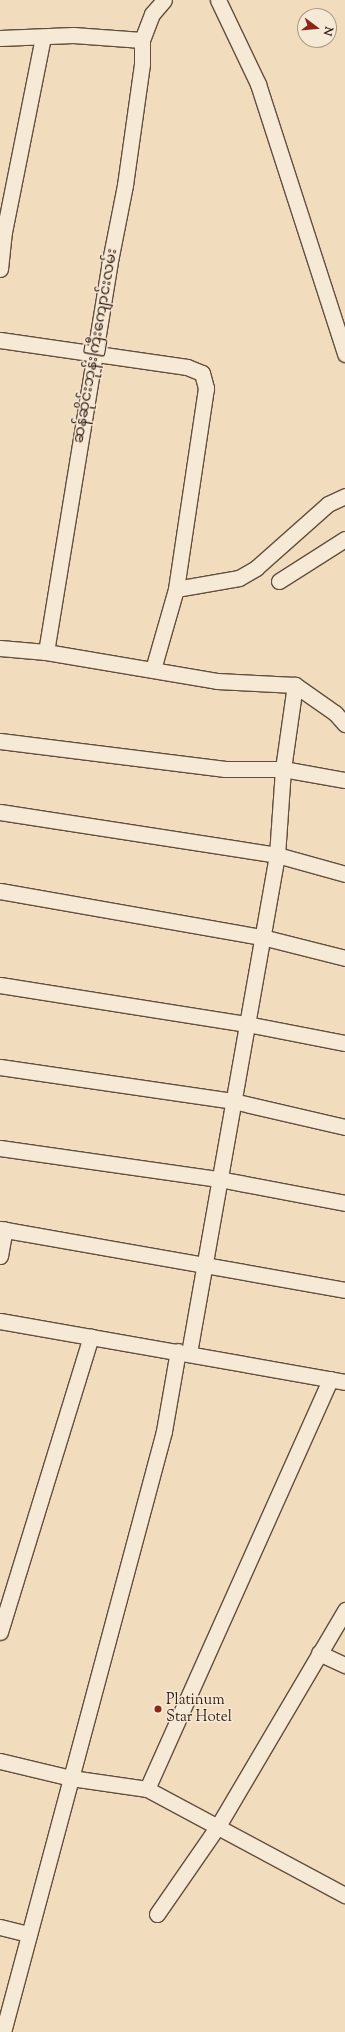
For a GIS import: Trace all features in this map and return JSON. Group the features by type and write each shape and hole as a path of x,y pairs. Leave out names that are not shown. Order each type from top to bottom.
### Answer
{"street":[{"path":"0,38 73,35 142,40 152,14 164,0"},
{"path":"218,0 258,84 345,354"},
{"path":"0,269 4,232 43,37"},
{"name":"ဆန်ဆိုင်းဘုန်းကြီးကျောင်းလမ်း","path":"46,652 94,355 125,185 142,64 142,40"},
{"path":"0,340 94,355 187,367 202,373 206,388 176,589 152,669"},
{"path":"176,589 239,578 256,568 328,504 345,496"},
{"path":"279,581 345,540"},
{"path":"0,648 46,652 217,681 295,685 335,713 345,724"},
{"path":"3,2032 28,1934 164,1431 204,1263 277,855 283,769 295,685"},
{"path":"0,741 225,769 283,769 345,780"},
{"path":"0,812 277,855 345,874"},
{"path":"0,891 262,937 345,958"},
{"path":"0,986 247,1024 345,1043"},
{"path":"0,1067 234,1101 345,1127"},
{"path":"0,1148 219,1179 345,1202"},
{"path":"0,1256 3,1229 204,1263 345,1290"},
{"path":"0,1321 184,1352 345,1382"},
{"path":"0,1632 91,1337"},
{"path":"147,1789 330,1379"},
{"path":"157,1914 218,1826 345,1610"},
{"path":"319,1653 345,1665"},
{"path":"0,1761 70,1778 147,1789 345,1895"},
{"path":"0,1927 28,1934"}],"place":[{"name":"Platinum Star Hotel","path":"158,1709"}]}
